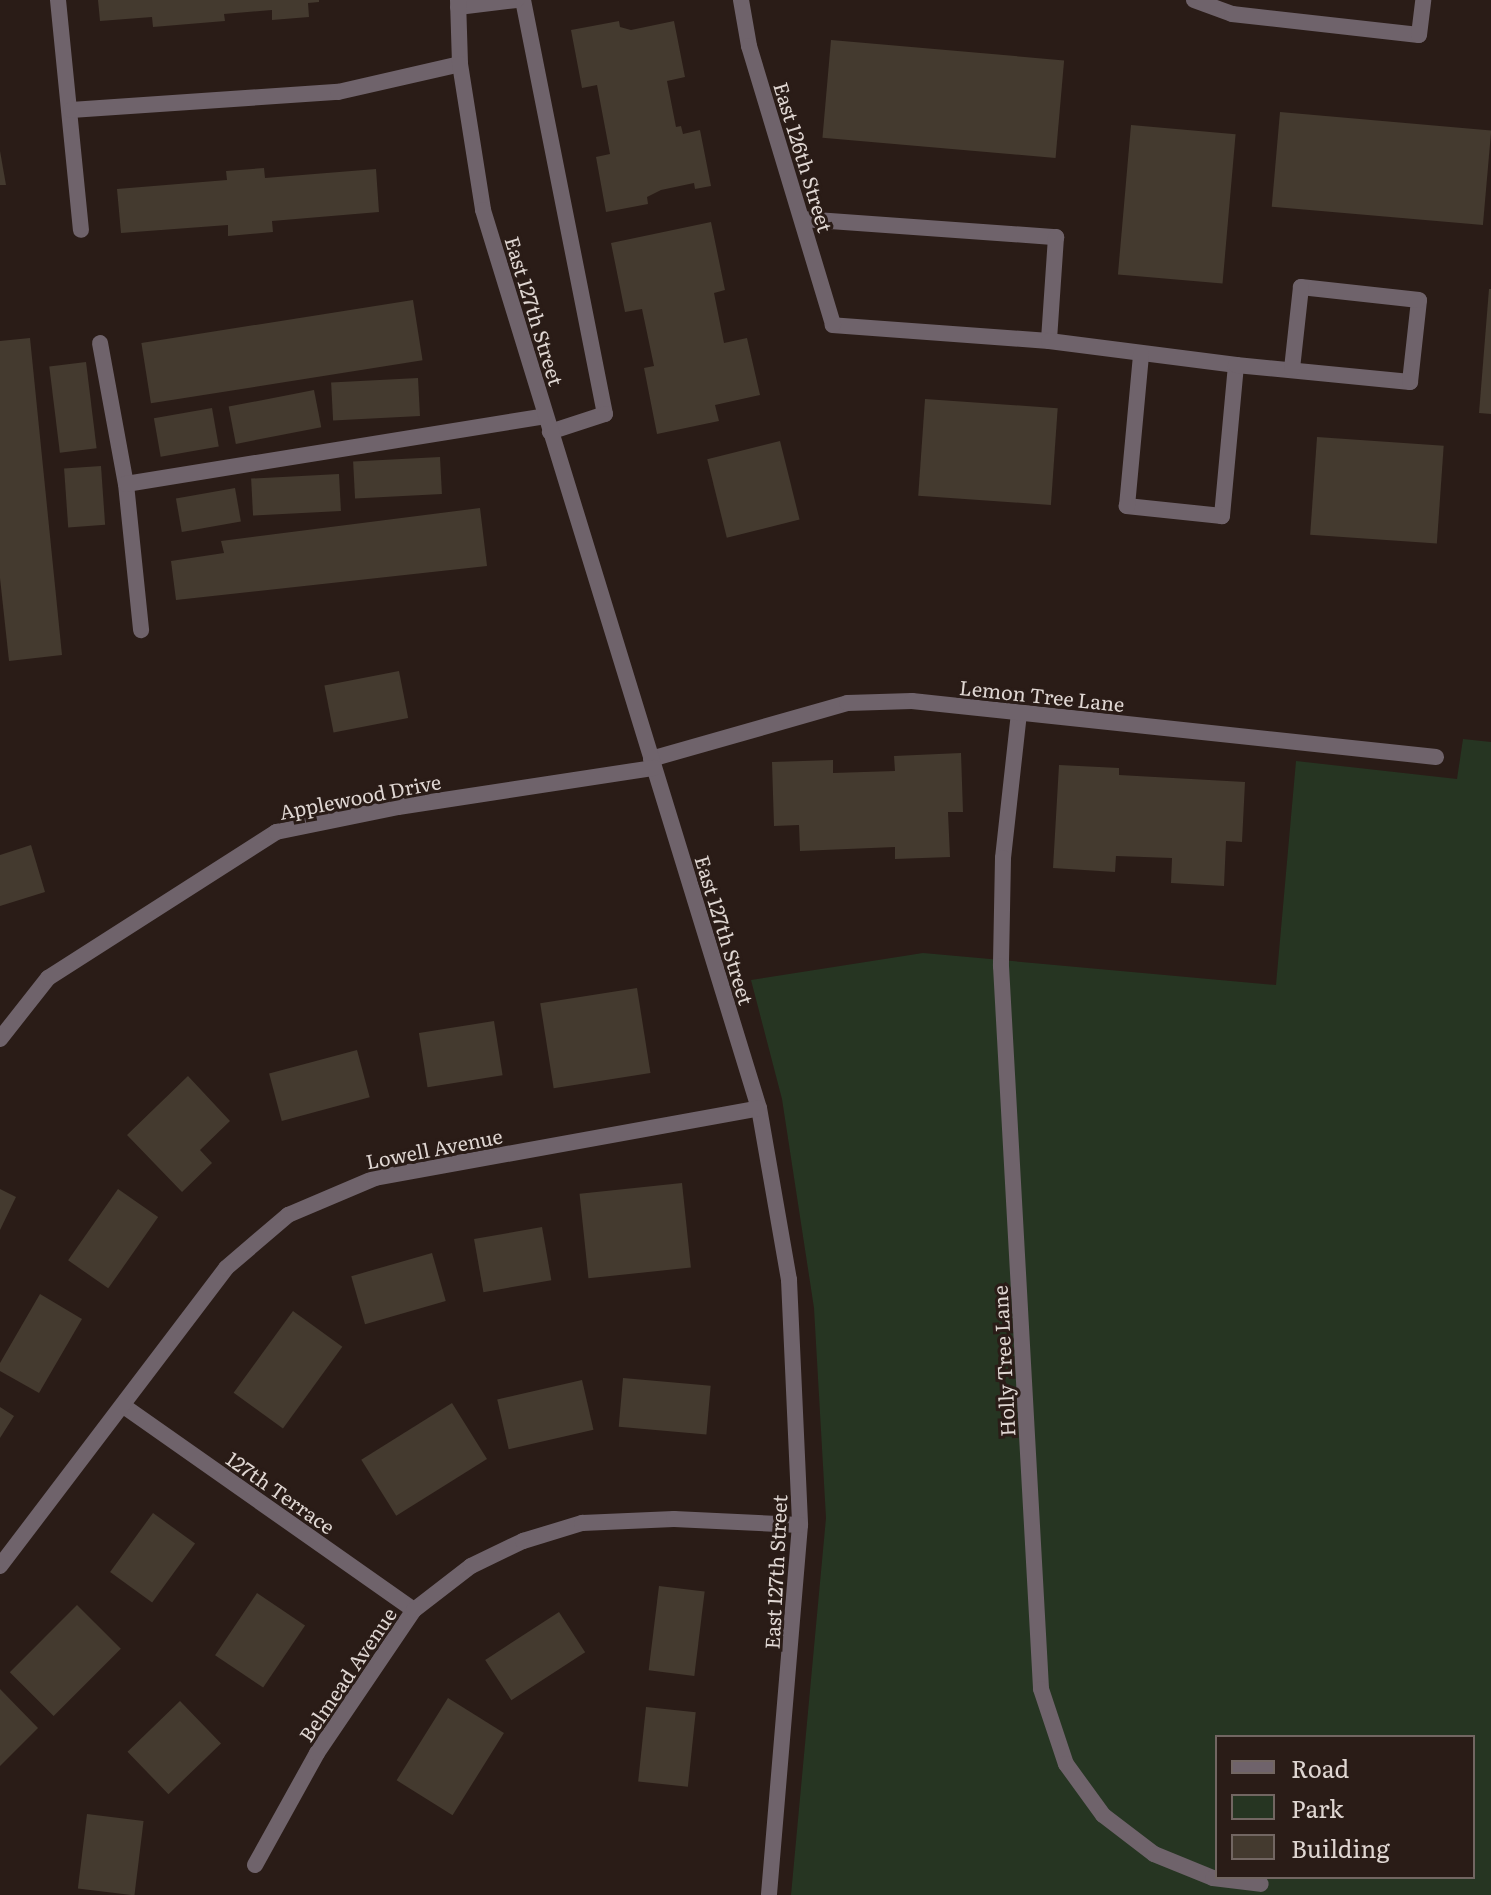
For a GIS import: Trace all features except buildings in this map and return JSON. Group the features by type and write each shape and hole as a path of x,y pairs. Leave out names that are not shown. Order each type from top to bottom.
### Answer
{"street":[{"path":"58,0 81,230"},
{"path":"458,4 517,0"},
{"path":"126,484 605,414 523,0"},
{"name":"East 126th Street","path":"741,0 749,46 833,325 1049,341"},
{"path":"1194,0 1419,35 1423,0"},
{"name":"East 127th Street","path":"458,4 460,64 483,210 759,1108 789,1280 800,1525 769,1895"},
{"path":"71,110 338,92 460,64"},
{"path":"802,219 1056,237 1049,341 1141,355 1410,382 1419,300 1301,287 1292,369"},
{"path":"100,343 126,484 141,630"},
{"path":"1141,355 1127,506 1158,510 1222,516 1236,365"},
{"name":"Lemon Tree Lane","path":"653,764 847,703 912,701 1436,757"},
{"name":"Holly Tree Lane","path":"1019,713 1003,858 1001,966 1041,1689 1066,1764 1103,1815 1154,1854 1215,1878"},
{"name":"Applewood Drive","path":"0,1039 48,978 276,832 398,807 653,764"},
{"name":"Lowell Avenue","path":"0,1566 125,1407 226,1268 288,1215 375,1178 759,1108"},
{"name":"127th Terrace","path":"125,1407 414,1610"},
{"name":"Belmead Avenue","path":"255,1865 317,1753 414,1610 471,1566 523,1541 582,1523 674,1519 800,1525"},
{"name":"Holly Tree Lane","path":"1221,1879 1261,1884"}],"green space":[{"path":"1463,739 1491,742 1491,1895 791,1895 826,1518 814,1308 782,1099 751,980 923,953 1276,985 1296,761 1457,779"}]}
